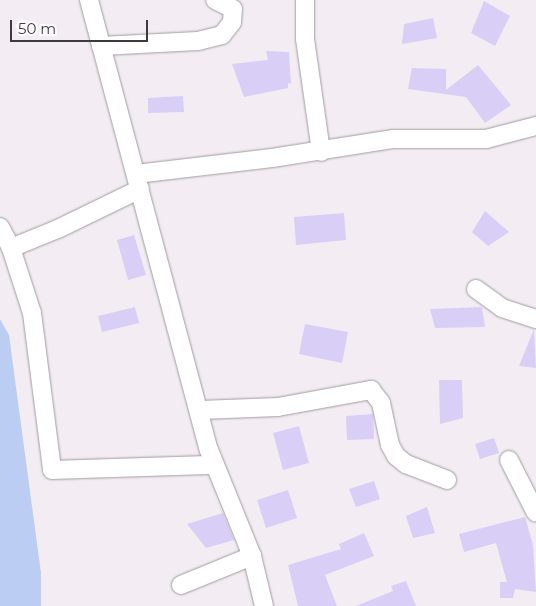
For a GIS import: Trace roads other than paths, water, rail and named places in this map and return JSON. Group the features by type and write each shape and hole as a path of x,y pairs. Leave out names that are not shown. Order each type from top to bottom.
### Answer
{"street":[{"path":"89,0 200,410 216,465 252,556 264,606"},
{"path":"101,46 198,41 222,35 232,22 233,9 215,0"},
{"path":"305,0 305,39 321,152"},
{"path":"11,248 60,228 138,181 394,139 486,139 536,126"},
{"path":"0,227 11,248 32,312 52,470 216,465"},
{"path":"476,289 502,308 536,319"},
{"path":"200,410 278,407 371,390 381,403 390,445 396,456 406,464 447,480"},
{"path":"509,460 536,513"},
{"path":"181,585 252,556"}],"water":[{"path":"0,319 9,335 41,573 41,606 0,606"}]}
